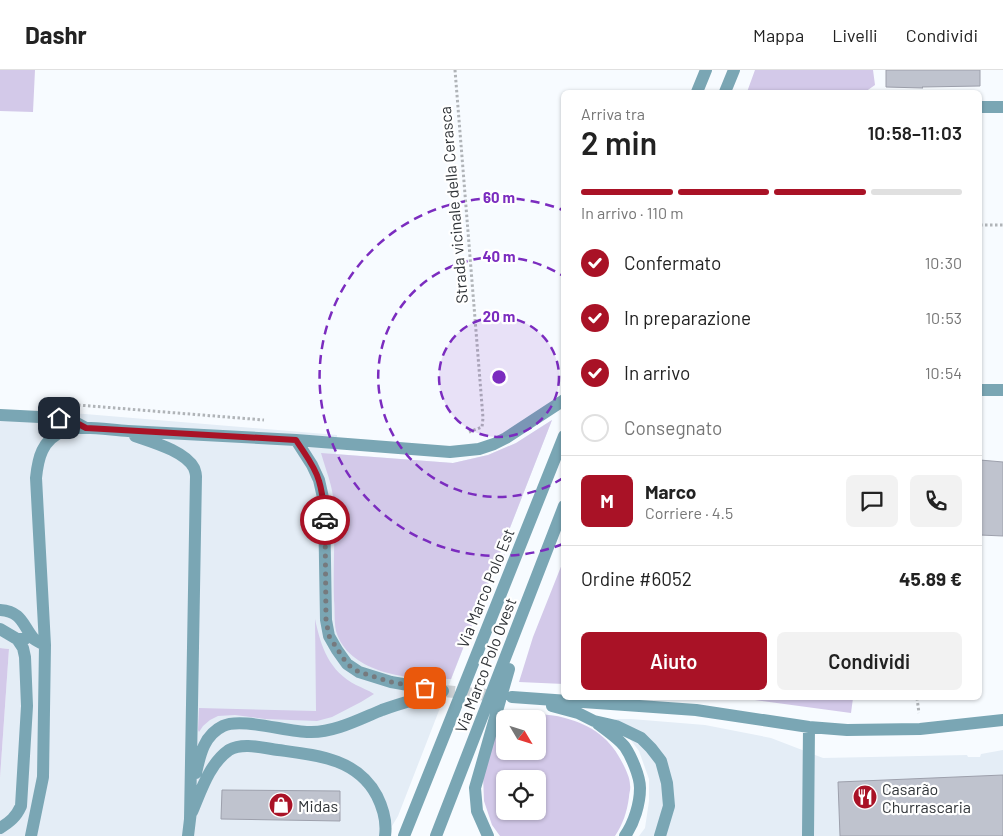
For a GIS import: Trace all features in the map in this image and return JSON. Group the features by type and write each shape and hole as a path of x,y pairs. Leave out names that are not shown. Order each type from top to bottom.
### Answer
{"street":[{"path":"698,90 706,70"},
{"path":"726,90 734,70"},
{"path":"982,107 1003,107"},
{"path":"982,390 1003,390"},
{"path":"31,836 43,776 36,478 41,450 57,434 65,430 86,428 296,440 450,452 479,449 494,444 530,424 561,402"},
{"path":"0,415 59,418 73,421 86,428"},
{"path":"123,431 175,452 188,460 194,468 196,476 190,819"},
{"path":"188,836 196,773 202,748 210,735 220,727 238,723 311,732 340,727 384,710 443,691 391,682 359,672 347,664 329,636 326,620 324,502 319,480 296,440"},
{"name":"Via Marco Polo Est","path":"404,836 561,444"},
{"name":"Via Marco Polo Ovest","path":"436,836 561,514"},
{"path":"0,610 17,616 40,642"},
{"path":"488,836 476,811 475,788 501,700 524,611"},
{"path":"0,629 17,639 40,642"},
{"path":"0,828 17,815 21,806 27,706 26,658 23,648 17,639"},
{"path":"512,697 696,710 809,727 847,730 920,729 1003,720"},
{"path":"526,698 578,713 594,721 624,746 634,765 640,787 631,828 625,836"},
{"path":"594,721 616,726 641,738 652,748 661,761 667,783 669,806 660,836"},
{"path":"808,836 809,727"},
{"path":"190,819 207,778 218,761 230,750 241,746 255,747 317,755 343,763 359,773 372,786 382,804 386,828 385,836"}],"path":[{"name":"Strada vicinale della Cerasca","path":"455,70 483,418 482,427 468,432"},
{"path":"982,225 1003,225"},
{"path":"78,405 266,420"}],"shaded area":[{"path":"0,70 35,70 33,112 0,111"},
{"path":"755,70 873,70 875,85 868,90 748,90"},
{"path":"0,410 85,414 337,435 336,454 453,463 488,455 516,443 552,420 398,816 386,836 0,836 0,778 9,649 0,648"},
{"path":"552,420 451,679 401,676 368,666 354,657 343,646 335,627 334,502 321,453 453,463 488,455 516,443"},
{"path":"561,567 561,684 519,682 533,637"},
{"path":"315,619 323,648 339,673 356,685 374,694 332,717 317,721 265,719 235,715 218,716 210,720 199,732 199,708 316,711"},
{"path":"0,648 9,649 0,778"},
{"path":"755,700 853,700 851,713"},
{"path":"546,714 558,716 592,729 613,747 627,771 630,782 626,813 615,836 500,836 492,825 484,801 483,775 496,733 496,760 546,760"},
{"path":"615,719 705,725 771,738 823,758 967,755 968,757 980,757 981,754 1003,750 1003,836 639,836 645,828 649,801 649,779 639,751"}],"building":[{"path":"886,70 980,70 980,86 886,87"},
{"path":"982,460 1003,462 1003,536 982,535"},
{"path":"1003,775 1003,836 840,836 838,782"},
{"name":"Midas","path":"222,790 340,791 340,821 221,819"}],"tunnel":[{"path":"443,691 500,696"}],"way so far":[{"path":"325,520 326,620 329,636 337,650 347,664 359,672 391,682 425,688"}],"place":[{"name":"Casarão Churrascaria","path":"865,797"},
{"name":"Midas","path":"281,805"}],"route":[{"path":"59,418 73,421 86,428 296,440 319,480 324,502 325,520"}]}
